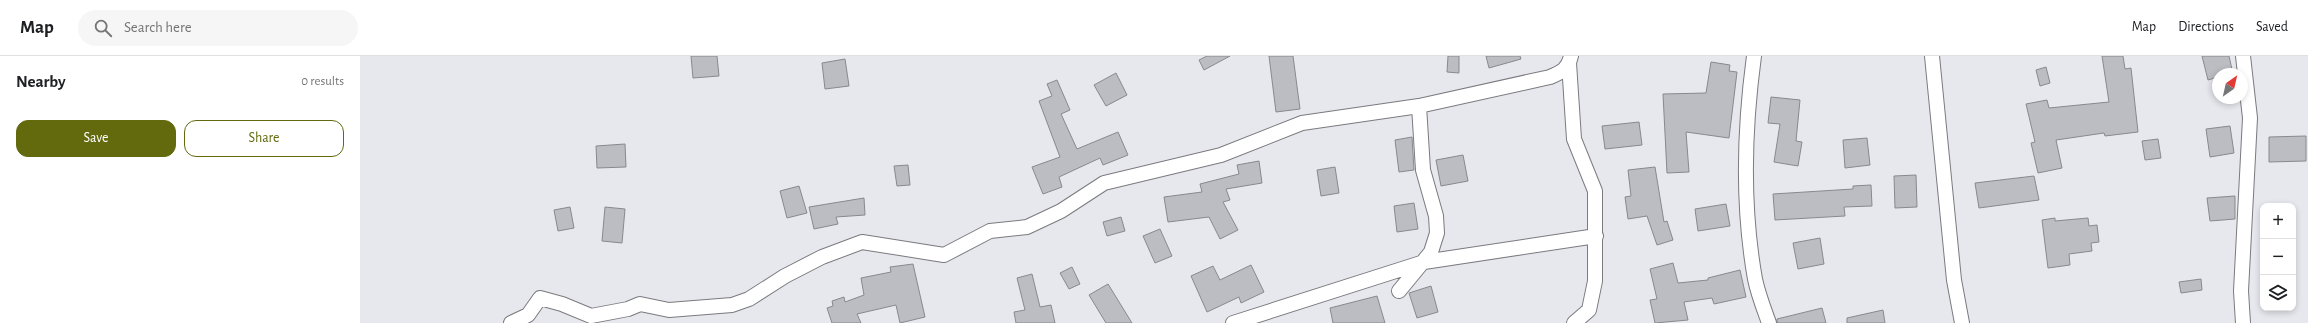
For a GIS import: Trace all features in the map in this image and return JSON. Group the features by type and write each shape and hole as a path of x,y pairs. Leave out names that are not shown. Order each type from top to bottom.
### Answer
{"street":[{"path":"1754,56 1747,109 1747,222 1756,281 1769,323"},
{"path":"1932,56 1954,280 1962,323"},
{"path":"2243,56 2250,118 2241,291 2243,323"},
{"path":"511,323 528,315 540,298 562,304 591,316 628,309 640,304 669,310 732,305 749,299 785,276 822,257 862,242 944,254 990,231 1027,228 1061,212 1104,183 1221,155 1302,123 1419,106 1550,77 1563,72 1570,59"},
{"path":"1570,59 1574,139 1596,191 1595,281 1589,310 1574,323"},
{"path":"1399,291 1432,252 1437,233 1436,216 1423,170 1419,106"},
{"path":"1233,323 1424,262 1596,236"}],"building":[{"path":"691,56 717,56 719,76 693,78"},
{"path":"1207,56 1230,56 1204,70 1199,60"},
{"path":"1269,56 1293,56 1300,109 1276,112"},
{"path":"1448,56 1459,56 1459,73 1447,72"},
{"path":"1486,56 1520,56 1521,59 1489,68"},
{"path":"2102,56 2123,56 2125,69 2131,68 2138,132 2105,136 2104,133 2056,140 2062,168 2038,173 2031,143 2035,142 2026,104 2047,100 2049,108 2109,102"},
{"path":"2202,56 2229,56 2232,68 2212,68 2212,79 2208,80"},
{"path":"845,59 849,86 825,89 822,63"},
{"path":"1711,62 1730,65 1729,71 1737,72 1729,138 1686,132 1689,172 1667,173 1663,94 1706,93"},
{"path":"2046,67 2050,83 2040,86 2036,70"},
{"path":"1116,73 1127,95 1106,106 1094,85"},
{"path":"1057,80 1070,110 1061,114 1077,149 1118,132 1128,155 1103,165 1100,158 1059,177 1062,187 1043,194 1032,167 1060,157 1039,101 1052,96 1047,84"},
{"path":"1771,97 1800,100 1796,141 1802,142 1798,166 1774,162 1780,124 1768,123"},
{"path":"1639,122 1642,145 1605,149 1602,126"},
{"path":"2230,126 2234,153 2210,157 2206,129"},
{"path":"2306,136 2306,161 2269,162 2269,137"},
{"path":"1412,137 1414,170 1399,172 1395,140"},
{"path":"1867,138 1870,165 1845,168 1843,140"},
{"path":"2158,139 2161,158 2145,160 2142,141"},
{"path":"625,144 626,167 597,168 596,146"},
{"path":"1463,155 1468,181 1441,186 1436,160"},
{"path":"1259,161 1262,183 1226,189 1230,200 1223,202 1238,230 1220,239 1209,217 1168,222 1164,197 1202,192 1200,184 1239,174 1237,165"},
{"path":"908,165 910,185 897,186 894,166"},
{"path":"1335,167 1339,193 1321,196 1317,170"},
{"path":"1655,167 1664,222 1667,221 1673,240 1657,245 1647,216 1628,219 1625,197 1631,196 1628,170"},
{"path":"1916,175 1917,207 1895,208 1894,176"},
{"path":"2034,176 2039,200 1979,208 1975,183"},
{"path":"1871,185 1872,206 1844,207 1845,216 1775,220 1773,194 1853,189 1853,186"},
{"path":"799,186 807,213 787,218 780,191"},
{"path":"2235,196 2235,219 2210,221 2207,198"},
{"path":"864,198 865,215 836,217 838,224 814,229 809,207"},
{"path":"1414,203 1418,229 1397,232 1394,206"},
{"path":"1726,204 1730,226 1698,231 1695,209"},
{"path":"570,207 574,228 558,231 554,210"},
{"path":"605,207 625,209 622,243 602,241"},
{"path":"1121,217 1125,231 1107,236 1103,222"},
{"path":"2055,218 2055,221 2088,218 2089,226 2097,225 2099,242 2091,243 2092,251 2069,254 2070,265 2048,268 2042,220"},
{"path":"1160,229 1172,256 1155,263 1143,236"},
{"path":"1820,238 1824,264 1798,269 1793,243"},
{"path":"1673,263 1678,283 1708,280 1708,278 1740,270 1746,297 1714,304 1712,298 1684,302 1688,320 1655,323 1650,300 1657,299 1650,269"},
{"path":"913,264 925,317 900,323 896,305 857,314 861,323 832,323 827,308 833,306 832,301 844,297 845,302 864,295 861,278 891,272 890,267"},
{"path":"1251,265 1264,292 1241,303 1239,297 1207,312 1191,276 1213,266 1220,280"},
{"path":"1072,267 1080,284 1069,289 1060,273"},
{"path":"1032,274 1040,307 1051,305 1055,323 1016,323 1014,312 1025,310 1017,278"},
{"path":"2201,279 2202,290 2181,293 2179,282"},
{"path":"1108,284 1132,323 1106,323 1089,295"},
{"path":"1431,286 1438,312 1417,318 1409,293"},
{"path":"1377,296 1385,323 1333,323 1330,308"},
{"path":"1822,308 1826,323 1777,323 1777,319"},
{"path":"1883,310 1885,323 1847,323 1847,318"}]}
